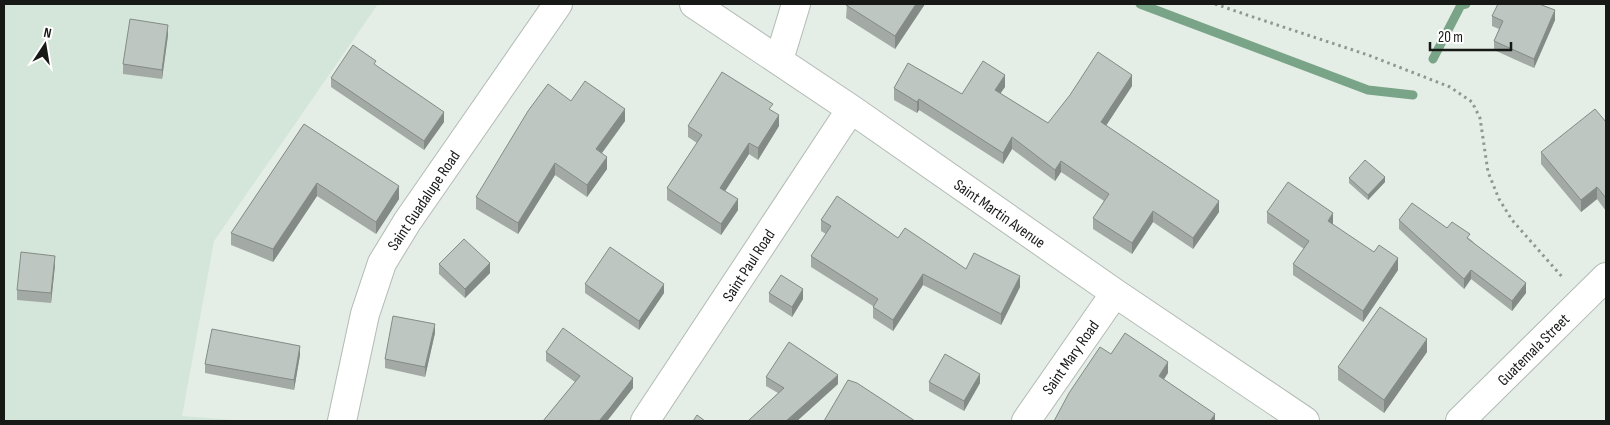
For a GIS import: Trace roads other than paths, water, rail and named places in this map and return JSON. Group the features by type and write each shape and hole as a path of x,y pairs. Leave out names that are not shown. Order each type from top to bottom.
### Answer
{"street":[{"name":"Saint Guadalupe Road","path":"342,421 365,314 382,263 407,222 558,4"},
{"name":"Saint Martin Avenue","path":"694,4 851,109 1115,293 1305,421"},
{"path":"778,60 796,4"},
{"name":"Saint Paul Road","path":"645,421 851,109"},
{"name":"Guatemala Street","path":"1460,421 1606,277"},
{"name":"Saint Mary Road","path":"1026,421 1115,293"}],"waterway":[{"path":"1140,4 1368,90 1413,95"},
{"path":"1433,59 1461,5 1466,4"}]}
